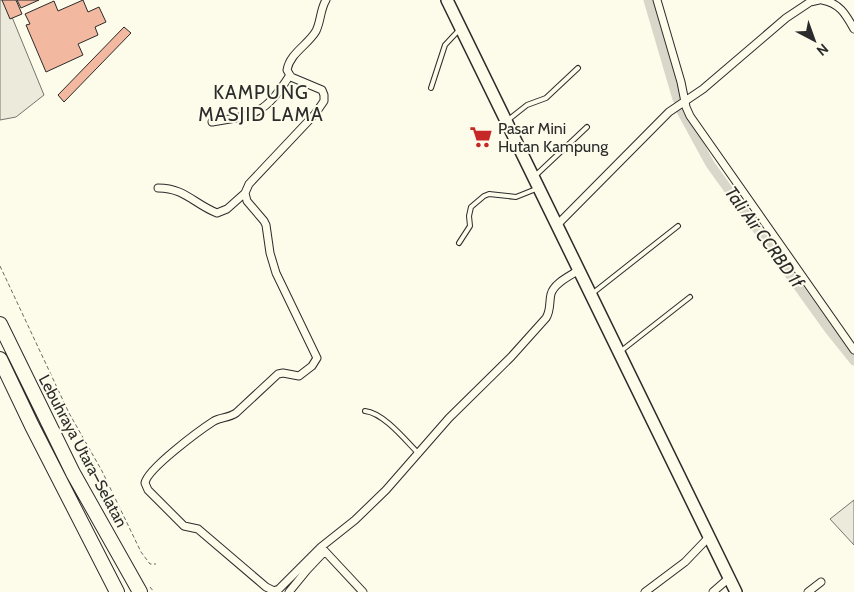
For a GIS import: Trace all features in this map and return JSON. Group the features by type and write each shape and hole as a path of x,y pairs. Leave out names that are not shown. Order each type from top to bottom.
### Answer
{"highway":[{"name":"Lebuhraya Utara–Selatan","path":"0,324 73,473 140,592"},
{"name":"Lebuhraya Utara–Selatan","path":"0,359 117,592"}],"main road":[{"path":"447,0 736,592"}],"street":[{"path":"158,188 177,190 216,213 227,210 245,194 249,184 324,101 322,90 290,75 287,70 289,62 316,30 321,10 326,0"},
{"path":"657,0 686,108 698,129 854,350"},
{"path":"557,225 669,112 704,89 786,18 810,2 821,0 839,6 854,29"},
{"path":"212,122 254,114 274,98 290,75"},
{"path":"245,194 247,201 266,225 270,253 276,273 317,358 312,366 299,376 278,374 236,413 229,418 215,421 175,451 149,474 145,484 148,490 182,524 187,528 198,529 270,590 274,591 323,550 369,507 419,454 449,418 546,318 550,312 551,295 555,287 579,270"},
{"path":"645,592 685,562 709,537"},
{"path":"289,592 323,550"},
{"path":"323,550 362,592"},
{"path":"712,592 729,578"},
{"path":"808,592 821,582"}],"lane":[{"path":"431,88 444,44 461,29"},
{"path":"506,122 527,105 546,98 578,68"},
{"path":"459,243 470,226 469,216 471,207 489,194 516,197 536,183 587,127"},
{"path":"591,295 678,226"},
{"path":"619,353 690,297"},
{"path":"365,412 371,412 379,416 419,454"}],"path":[{"path":"0,266 70,413 102,471 141,552 150,564 156,564"}],"shaded area":[{"path":"0,0 5,0 44,95 16,117 0,120"},
{"path":"854,500 854,545 830,519"}],"building":[{"path":"2,0 16,0 22,14 10,19"},
{"path":"17,0 39,0 21,8"},
{"path":"83,0 88,12 99,7 106,22 95,27 98,35 78,44 83,55 46,72 26,25 30,24 25,14 54,1 58,11"},
{"path":"124,27 131,33 64,102 58,95"}],"waterway":[{"name":"Tali Air CCRBD 1f","path":"648,0 677,99"},
{"name":"Tali Air CCRBD 1f","path":"680,109 710,164 830,331 854,361"}],"place":[{"name":"Pasar Mini Hutan Kampung","path":"481,137"}],"district":[{"name":"KAMPUNG MASJID LAMA","path":"261,103"}]}
